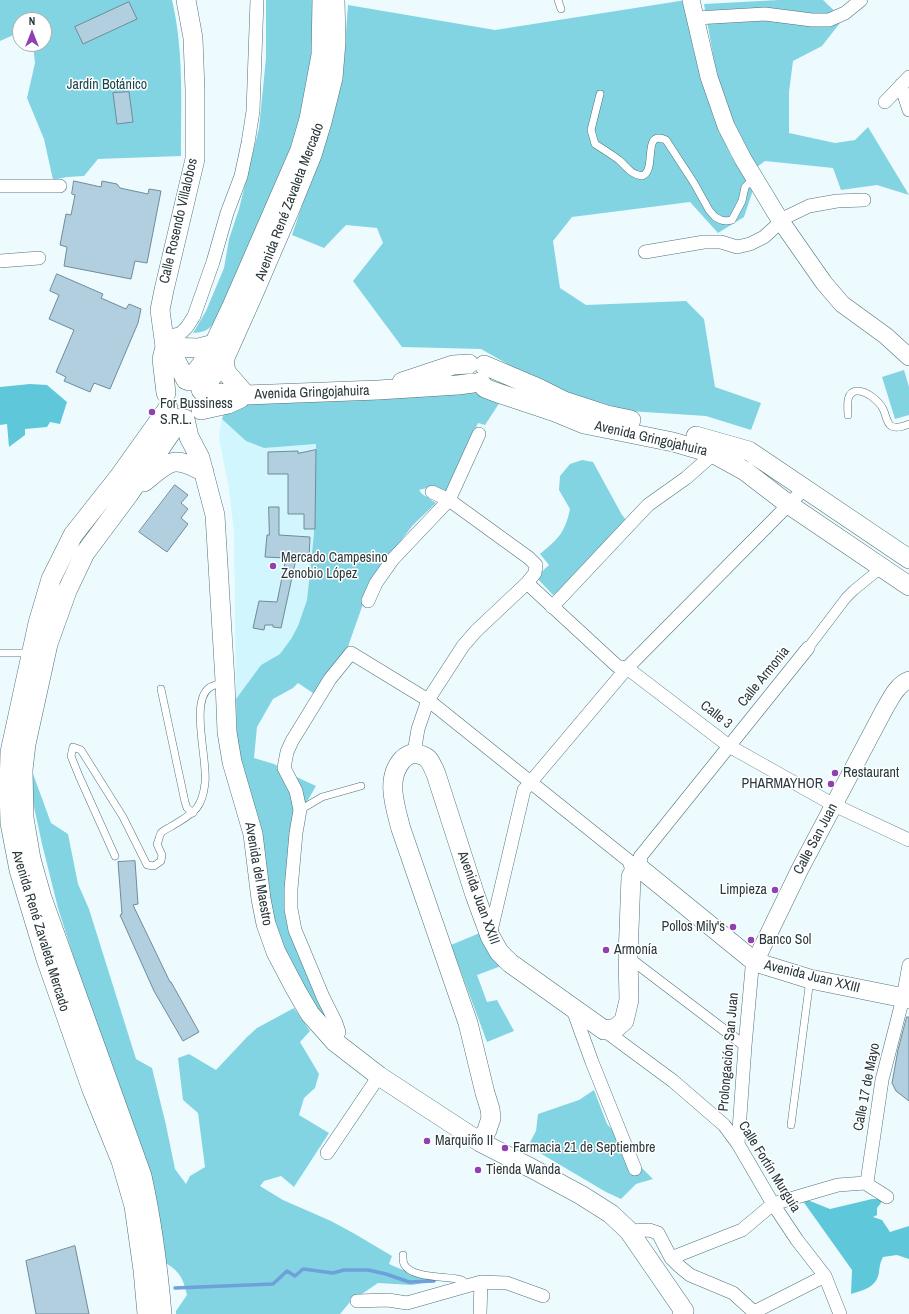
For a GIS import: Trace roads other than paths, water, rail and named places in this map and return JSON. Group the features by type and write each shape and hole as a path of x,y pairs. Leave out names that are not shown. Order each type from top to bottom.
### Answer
{"main road":[{"name":"Calle Rosendo Villalobos","path":"186,0 193,38 196,90 195,159 160,310 164,342 162,359 188,400"},
{"name":"Avenida René Zavaleta Mercado","path":"162,1314 158,1269 142,1176 42,898 31,859 24,818 24,759 48,644 67,591 85,553 129,494 188,400 201,365 214,344 232,306 302,144 309,119 322,55 322,0"},
{"name":"Avenida René Zavaleta Mercado","path":"147,1314 143,1270 134,1206 121,1161 92,1090 46,959 19,870 10,823 10,752 38,623 51,579 73,535 157,425 188,400 217,371 224,360 253,295 312,155 322,122 332,78 336,42 335,0"},
{"path":"164,342 199,348 214,344"},
{"path":"224,360 226,372 246,395"},
{"name":"Avenida Gringojahuira","path":"188,400 228,404 246,395 378,390 458,385 477,374 485,388 555,412 584,424 674,442 719,449 749,450 804,489 909,559"},
{"name":"Avenida del Maestro","path":"188,400 189,437 202,465 215,515 225,681 226,732 232,762 253,834 261,899 266,924 276,952 310,1014 335,1042 379,1076 480,1142 532,1168 581,1195 611,1214 628,1231 684,1311 682,1314"},
{"name":"Avenida Gringojahuira","path":"719,449 788,504 895,577"},
{"path":"129,494 170,463 177,462 202,465"},
{"path":"414,753 404,758 398,767 393,779 393,798 401,829 468,1023 490,1109 490,1118 480,1142"},
{"name":"Avenida Juan XXIII","path":"414,753 424,755 430,760 436,774 475,895 490,936 498,952 510,963 604,1030"},
{"path":"604,1030 616,1028 624,1022 629,1000 628,957 631,878 637,872"},
{"name":"Avenida Juan XXIII","path":"637,872 755,962 810,979 906,998"}],"street":[{"path":"164,342 180,334 188,327 194,316 213,262 227,213 241,176 253,111 257,0"},
{"path":"691,0 709,78 726,126 780,220 824,283 842,304 886,336 909,357"},
{"path":"696,18 765,14 812,20 829,20 845,13 861,0"},
{"path":"885,102 905,81"},
{"path":"905,81 909,110"},
{"path":"0,186 60,186"},
{"path":"645,252 704,242 721,242 737,247 750,244 764,237 780,220 809,206 837,201 864,200"},
{"path":"0,262 39,258"},
{"path":"368,601 376,583 392,559 449,500 480,434"},
{"path":"552,607 648,505 686,478 719,449"},
{"path":"490,936 524,790 627,668 804,489"},
{"path":"414,753 418,729 428,700 463,646 476,631 527,583 534,573 536,565 529,558 449,500 432,492"},
{"path":"895,577 909,559"},
{"name":"Calle Armonia","path":"637,872 640,857 808,648 846,598 854,590 895,577"},
{"name":"Calle 3","path":"527,583 616,666 627,668 729,746 834,805 909,840"},
{"path":"335,1042 339,1032 295,930 291,909 291,888 296,833 300,810 296,790 284,768 287,752 292,741 330,679 351,653 428,700 630,861 637,872"},
{"name":"Calle San Juan","path":"755,962 800,869 884,710 895,691 909,680"},
{"path":"628,957 745,1046"},
{"name":"Prolongación San Juan","path":"738,1144 752,968 755,962"},
{"name":"Calle 17 de Mayo","path":"865,1183 867,1182 882,1080 906,998 909,965"},
{"path":"572,1008 635,1169"},
{"name":"Calle Fortín Murguía","path":"604,1030 673,1081 724,1125 738,1144 773,1204 797,1240 825,1276 840,1314"},
{"path":"327,1153 379,1076"},
{"path":"671,1258 742,1230 773,1204 838,1186 865,1183 887,1197"},
{"path":"628,1231 649,1230 658,1233 671,1258 679,1266 690,1275 733,1293 755,1313 825,1276"},
{"path":"480,1314 481,1282"},
{"path":"357,1301 388,1300 407,1308 481,1282 507,1283 543,1296"}],"lane":[{"path":"558,0 561,9"},
{"path":"600,94 591,130 595,144 620,161 630,172 642,176 648,172 650,166 651,147 654,140 658,138 666,140 694,183 709,210 715,217 726,221 732,220 742,201 745,187 755,177"},
{"path":"848,415 848,399 850,394 854,391 861,391 871,397 883,409 889,424 894,427 899,427 909,424"},
{"path":"0,653 31,653"},
{"path":"115,856 71,756 72,748 81,750 123,817 147,865 154,866 161,862 162,855 157,844 162,832 193,813 198,808 205,783 200,725 202,699 205,692 209,688 225,681"},
{"path":"161,689 184,797 187,808 193,813"},
{"path":"300,810 322,797 361,786"},
{"path":"791,1125 810,979"},
{"path":"403,1255 403,1264 413,1271 422,1275 462,1280 468,1286"}],"waterway":[{"path":"175,1288 273,1284 287,1271 295,1276 303,1269 333,1273 344,1270 368,1270 386,1274 409,1282 434,1281"}],"place":[{"name":"For Bussiness S.R.L.","path":"152,412"},
{"name":"Mercado Campesino Zenobio López","path":"273,566"},
{"name":"Restaurant","path":"835,773"},
{"name":"PHARMAYHOR","path":"831,784"},
{"name":"Limpieza","path":"775,890"},
{"name":"Pollos Mily's","path":"733,927"},
{"name":"Banco Sol","path":"751,940"},
{"name":"Armonía","path":"606,950"},
{"name":"Marquiño II","path":"427,1141"},
{"name":"Farmacia 21 de Septiembre","path":"505,1148"},
{"name":"Tienda Wanda","path":"478,1170"}],"park label":[{"name":"Jardín Botánico","path":"107,85"}]}
